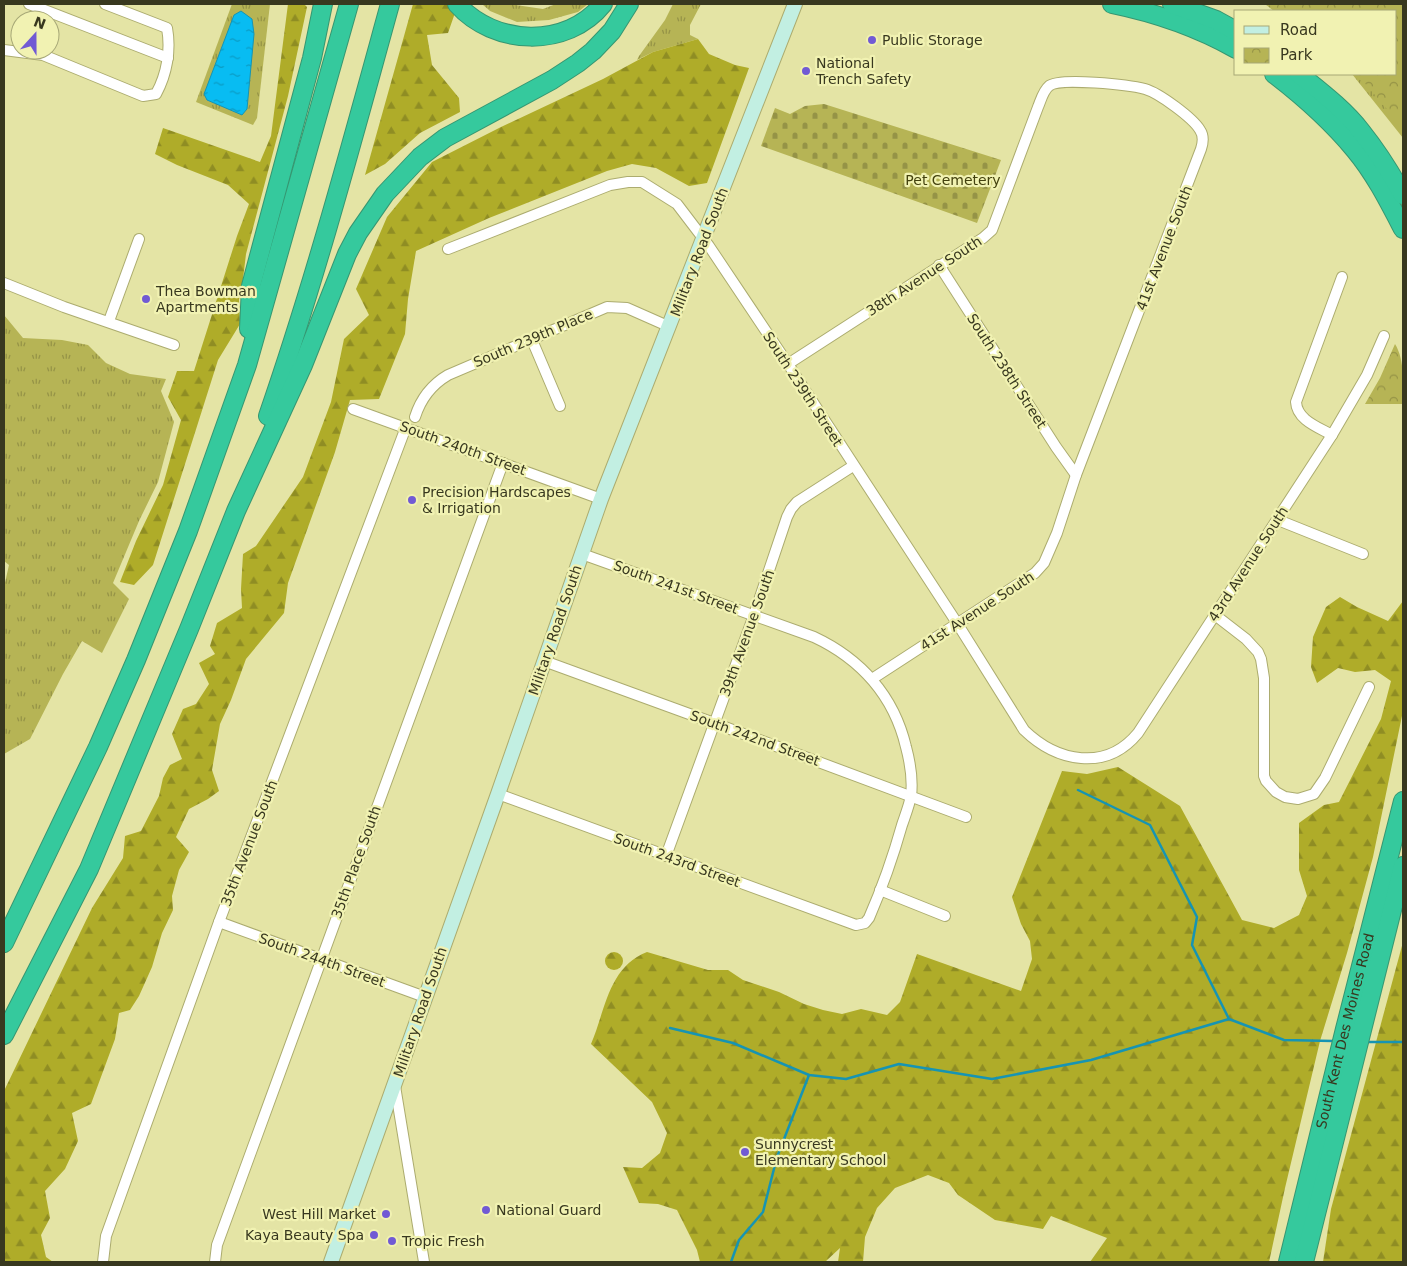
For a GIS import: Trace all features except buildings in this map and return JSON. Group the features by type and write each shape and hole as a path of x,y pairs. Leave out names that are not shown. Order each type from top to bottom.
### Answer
{"highway":[{"path":"247,365 252,286 312,58 323,4"},
{"path":"4,943 98,747 136,660 188,531 247,365 349,4"},
{"path":"4,1036 90,868 190,629 236,511 299,327 335,207 390,4"},
{"path":"457,4 473,19 485,26 506,34 526,37 556,34 569,29 586,19 603,4"},
{"path":"236,511 303,365 348,254 358,233 385,194 401,176 433,147 477,120 552,80 578,63 612,31 629,4"},
{"path":"1112,4 1134,8 1181,23 1234,48"},
{"path":"1172,4 1216,20 1234,30"},
{"path":"1275,75 1312,105 1356,151 1381,188 1403,229"},
{"path":"1300,75 1338,107 1360,130 1403,195"},
{"name":"South Kent Des Moines Road","path":"1288,1262 1403,801"},
{"name":"South Kent Des Moines Road","path":"1304,1262 1403,866"}],"main road":[{"name":"Military Road South","path":"331,1262 601,499 795,4"}],"street":[{"path":"29,4 168,58"},
{"path":"4,50 44,55 143,96 156,94 168,58 170,43 167,28 105,4"},
{"name":"38th Avenue South","path":"788,364 983,238 992,230 1045,91 1050,85 1063,82 1145,89 1160,96 1200,129"},
{"name":"41st Avenue South","path":"872,679 1040,569 1057,534 1076,475 1201,149 1203,142 1200,129"},
{"name":"South 239th Street","path":"448,249 610,185 642,182 677,204 704,240 788,364 957,623 1024,730 1050,750 1082,759"},
{"path":"109,321 139,239"},
{"name":"South 238th Street","path":"940,265 1056,447 1076,475"},
{"path":"1332,435 1301,416 1296,408 1296,402 1342,277"},
{"path":"4,282 64,307 174,345"},
{"name":"South 239th Place","path":"415,417 430,388 457,370 532,340 582,317 613,306 637,311 670,327"},
{"name":"43rd Avenue South","path":"1082,759 1101,758 1124,747 1131,741 1278,520 1332,435 1367,375 1384,336"},
{"path":"532,340 560,406"},
{"name":"South 240th Street","path":"353,409 601,499"},
{"name":"35th Avenue South","path":"103,1262 106,1236 220,922 406,427"},
{"name":"35th Place South","path":"215,1262 217,1245 502,463"},
{"name":"39th Avenue South","path":"666,856 791,509 806,495 853,466"},
{"path":"1278,520 1363,554"},
{"name":"South 241st Street","path":"582,554 826,642 850,658 872,679"},
{"path":"1215,615 1242,635 1260,656 1264,678 1264,776 1276,792 1285,797 1298,799 1314,794 1325,778 1369,687"},
{"name":"South 242nd Street","path":"544,661 966,817"},
{"path":"872,679 884,694 900,725 910,768 911,796 880,890 945,916"},
{"name":"South 243rd Street","path":"498,794 856,925 867,921 880,890"},
{"name":"South 244th Street","path":"220,922 425,997"},
{"path":"395,1085 424,1262"}],"green space":[{"path":"232,4 270,4 257,118 253,125 196,102"},
{"path":"288,4 304,4 307,7 288,96 246,254 239,300 240,324 218,360 153,565 134,585 120,582 136,541 163,485 181,420 168,397 177,371 194,371 249,204 228,185 177,165 155,154 163,128 260,162 271,136"},
{"path":"413,4 451,4 456,10 448,33 427,35 432,65 459,98 460,112 420,133 385,164 365,175"},
{"path":"482,4 509,4 543,9 556,4 588,4 578,12 549,20 517,22 490,11"},
{"path":"673,4 701,4 690,25 690,35 698,39 653,52 637,60 665,20"},
{"path":"1265,4 1403,4 1403,138 1353,75 1397,75 1397,10 1273,10"},
{"path":"1267,4 1403,4 1403,128 1358,75 1397,75 1397,10 1277,10"},
{"path":"698,39 709,54 735,65 749,68 707,183 689,186 656,168 632,164 607,171 489,218 416,251 408,299 405,334 379,399 350,400 335,452 288,583 284,613 246,659 220,724 212,770 219,791 189,809 176,837 189,852 179,870 172,896 173,910 162,933 152,967 139,996 130,1010 119,1013 115,1039 91,1104 72,1113 78,1141 65,1169 45,1191 50,1218 41,1235 46,1257 53,1262 4,1262 4,1091 92,908 123,858 125,836 141,831 159,796 163,778 170,765 182,759 172,734 183,709 196,704 209,684 199,663 215,654 210,646 217,623 242,608 243,554 256,546 303,477 331,402 344,339 369,315 356,289 387,217 432,162 603,79 653,52"},
{"name":"Pet Cemetery","path":"824,104 1001,160 977,223 761,146 775,108 790,114 805,106"},
{"path":"4,315 23,338 62,340 88,345 106,363 130,374 166,379 161,391 174,422 158,482 113,583 129,599 102,653 82,641 30,739 4,754 4,587 9,565 4,561"},
{"path":"1395,344 1402,365 1403,404 1365,404 1380,378"},
{"path":"1340,597 1388,621 1403,601 1403,711 1373,857 1347,953 1320,1041 1269,1262 1090,1262 1107,1238 1051,1216 1043,1229 995,1220 958,1195 949,1183 928,1175 895,1188 877,1208 865,1237 863,1262 838,1262 840,1248 825,1262 700,1262 697,1250 677,1210 658,1204 639,1203 623,1167 642,1168 660,1153 667,1133 652,1102 591,1044 616,979 634,959 647,952 708,970 728,970 743,980 779,992 804,1004 842,1014 861,1009 887,1015 900,1002 917,954 1021,991 1032,959 1030,941 1021,924 1012,897 1062,771 1087,774 1118,767 1180,806 1242,920 1274,928 1299,915 1307,896 1299,870 1299,823 1324,805 1339,802 1381,719 1391,681 1375,670 1355,672 1338,668 1317,683 1311,667 1313,637 1326,607"},
{"path":"1403,942 1403,1262 1323,1262 1331,1209"},
{"path":"614,952 620,955 623,961 620,967 614,970 608,967 605,961 608,955"}],"water":[{"path":"241,11 252,19 254,34 247,109 242,115 207,100 204,94 234,15"}],"waterway":[{"path":"1078,790 1150,825 1197,917 1192,945 1229,1019"},
{"path":"670,1028 733,1043 809,1075 846,1079 899,1064 992,1079 1091,1060 1229,1019 1284,1040 1333,1041"},
{"path":"1367,1042 1403,1042"},
{"path":"731,1262 739,1240 763,1212 777,1157 809,1075"}],"place":[{"name":"Public Storage","path":"872,40"},
{"name":"National Trench Safety","path":"806,71"},
{"name":"Thea Bowman Apartments","path":"146,299"},
{"name":"Precision Hardscapes & Irrigation","path":"412,500"},
{"name":"Sunnycrest Elementary School","path":"745,1152"},
{"name":"National Guard","path":"486,1210"},
{"name":"West Hill Market","path":"386,1214"},
{"name":"Kaya Beauty Spa","path":"374,1235"},
{"name":"Tropic Fresh","path":"392,1241"}]}
